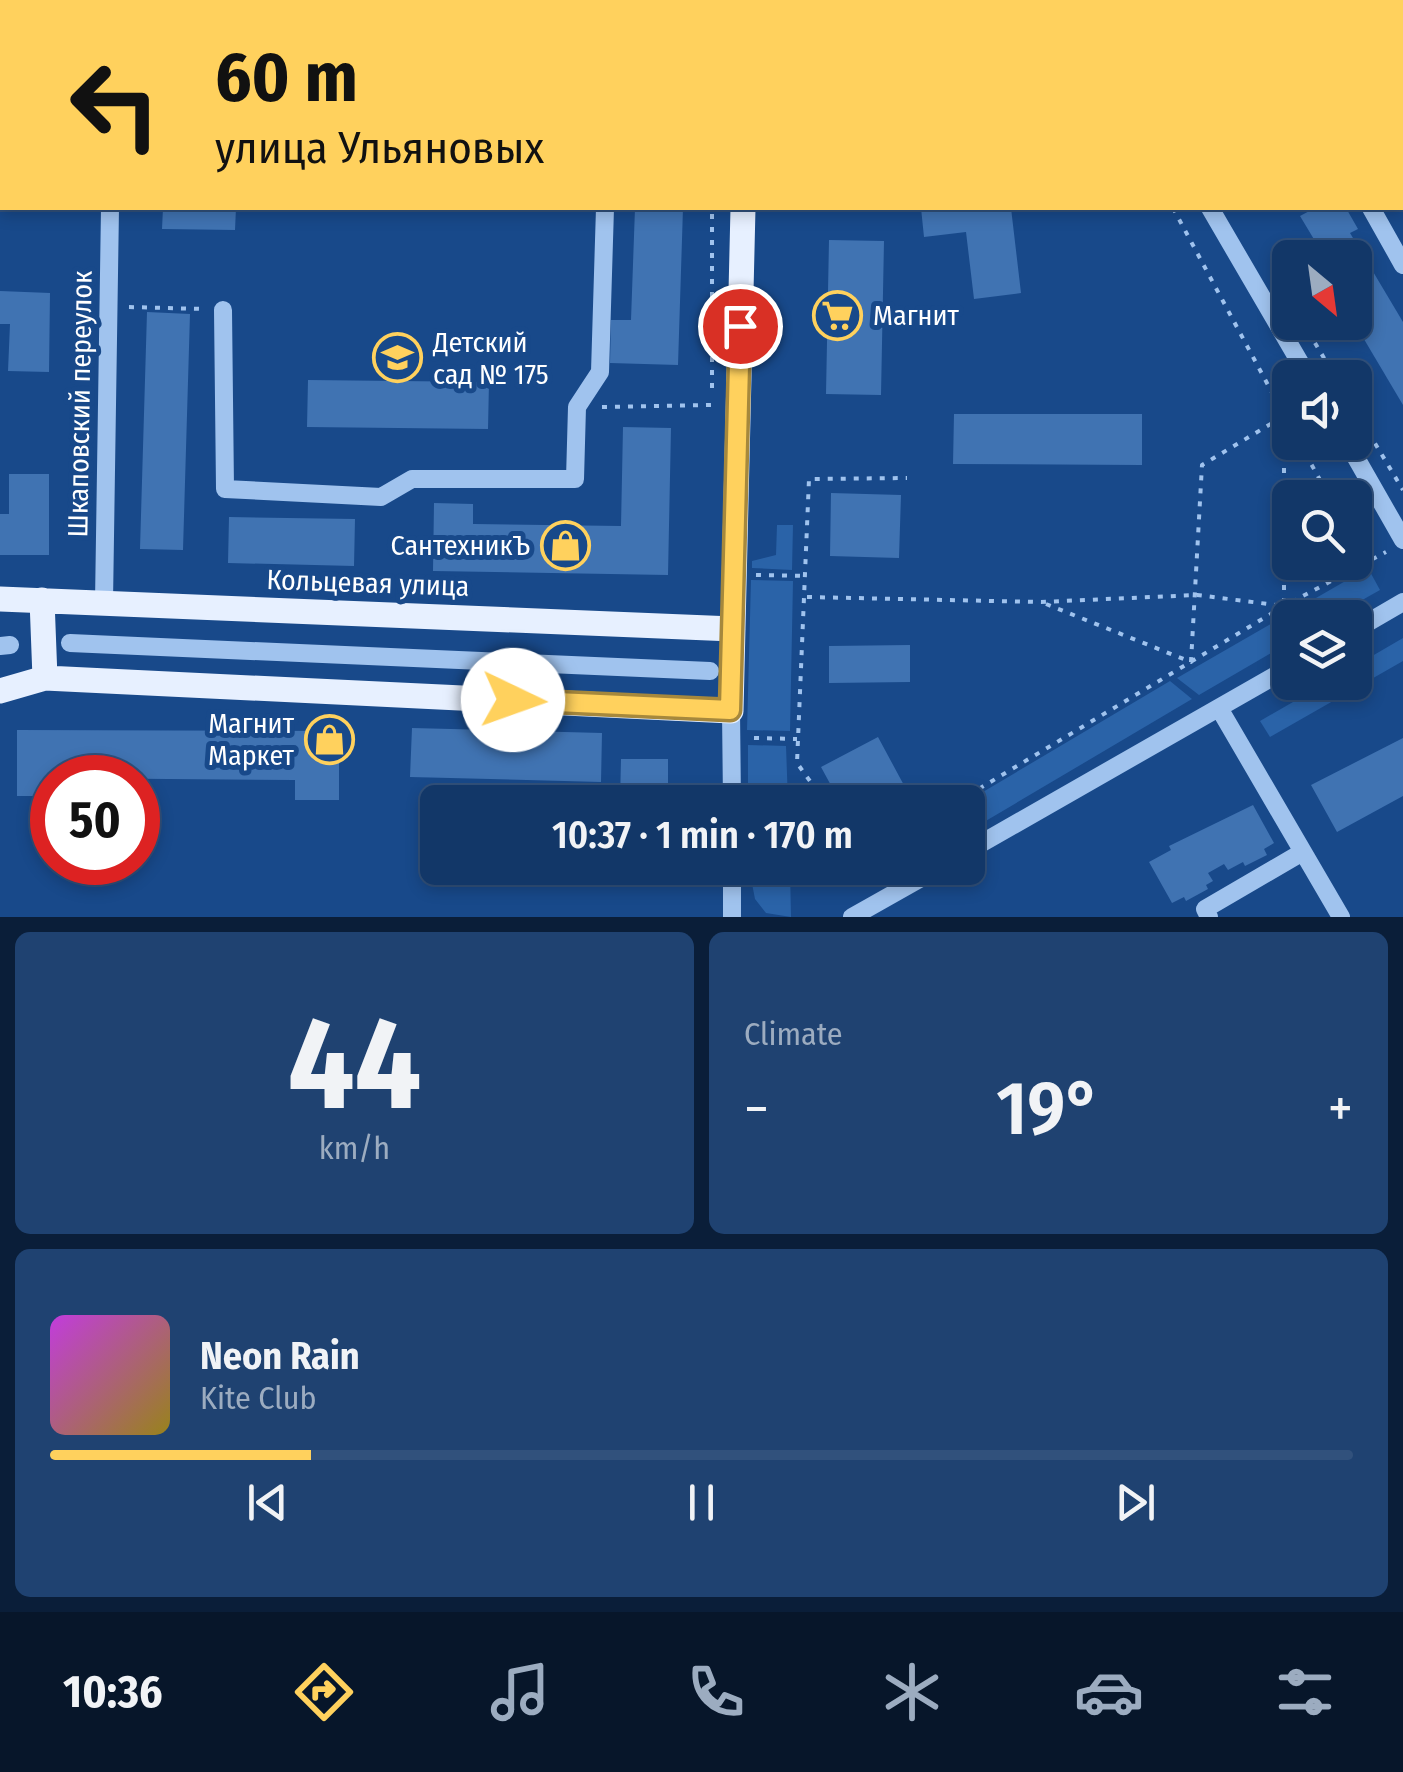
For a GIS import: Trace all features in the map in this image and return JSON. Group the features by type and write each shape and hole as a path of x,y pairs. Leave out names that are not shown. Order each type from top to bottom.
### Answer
{"main road":[{"path":"0,691 45,678 730,710 743,210"},
{"name":"Кольцевая улица","path":"0,600 733,628"},
{"path":"42,600 45,678"}],"street":[{"name":"Шкаповский переулок","path":"104,602 110,210"},
{"path":"223,310 225,488 381,498 412,479 575,479 577,407 600,372 605,210"},
{"path":"1216,210 1299,360"},
{"path":"1371,210 1403,265"},
{"path":"1356,460 1403,540"},
{"path":"1372,620 1403,602"},
{"path":"70,642 710,671"},
{"path":"985,841 1272,677"},
{"path":"1219,708 1341,917"},
{"path":"730,710 732,785"},
{"path":"1210,917 1205,909 1302,853"},
{"path":"732,885 732,917"},
{"path":"852,917 909,885"}],"path":[{"path":"1174,210 1272,394"},
{"path":"109,306 223,310"},
{"path":"577,407 712,405"},
{"path":"1191,662 1202,464 1272,423"},
{"path":"1372,438 1403,490"},
{"path":"1284,460 1284,600"},
{"path":"813,785 797,763 807,597 809,478 907,478"},
{"path":"1372,560 1384,553"},
{"path":"1296,600 1334,580"},
{"path":"807,597 1041,602 1197,595 1272,604"},
{"path":"1041,602 1191,662"},
{"path":"985,785 1272,613"}],"shaded area":[{"path":"777,525 793,525 792,570 752,568 752,561 776,555"},
{"path":"1372,575 1380,590 1362,600 1312,600 1347,580 1372,580"},
{"path":"751,580 793,581 790,731 747,730"},
{"path":"1272,623 1272,652 1199,695 1177,678"},
{"path":"1403,638 1403,661 1372,679 1372,656"},
{"path":"1170,681 1192,699 985,821 985,791"},
{"path":"1296,700 1335,700 1270,737 1260,721"},
{"path":"748,745 786,746 787,785 748,785"},
{"path":"752,885 790,885 791,917 766,913 755,899"}],"building":[{"path":"163,210 236,210 235,230 162,229"},
{"path":"635,210 683,210 678,365 610,363 611,320 631,320"},
{"path":"921,210 1011,210 1021,293 974,299 966,232 924,237"},
{"path":"1311,210 1347,210 1358,229 1350,233 1354,240 1314,240 1300,216"},
{"path":"829,240 884,241 881,395 826,394"},
{"path":"1372,270 1403,322 1403,405 1364,340 1372,340"},
{"path":"0,291 50,293 49,372 8,371 10,324 0,324"},
{"path":"147,312 190,314 183,550 140,549"},
{"path":"308,380 489,382 488,429 307,427"},
{"path":"954,414 1142,414 1142,465 953,464"},
{"path":"623,427 671,428 668,575 433,571 434,503 473,504 473,524 621,526"},
{"path":"9,474 49,474 49,555 0,555 0,514 9,514"},
{"path":"831,493 901,495 899,558 830,556"},
{"path":"229,517 355,519 354,566 228,563"},
{"path":"910,645 910,682 829,683 829,646"},
{"path":"412,728 602,733 601,782 410,777"},
{"path":"17,730 339,731 339,800 295,800 295,780 160,779 160,755 30,755 30,796 17,796"},
{"path":"878,737 904,785 831,785 821,767"},
{"path":"1403,738 1403,796 1337,832 1311,785"},
{"path":"621,759 668,759 668,785 620,785"},
{"path":"1253,805 1274,843 1264,849 1267,855 1228,870 1224,864 1208,873 1213,881 1206,885 1208,889 1186,901 1184,897 1172,903 1149,862 1171,850 1169,846"}],"place":[{"name":"Магнит","path":"838,315"},
{"name":"Детский сад № 175","path":"398,358"},
{"name":"СантехникЪ","path":"565,545"},
{"name":"Магнит Маркет","path":"329,739"}],"route":[{"path":"513,700 730,710 740,326"}]}
